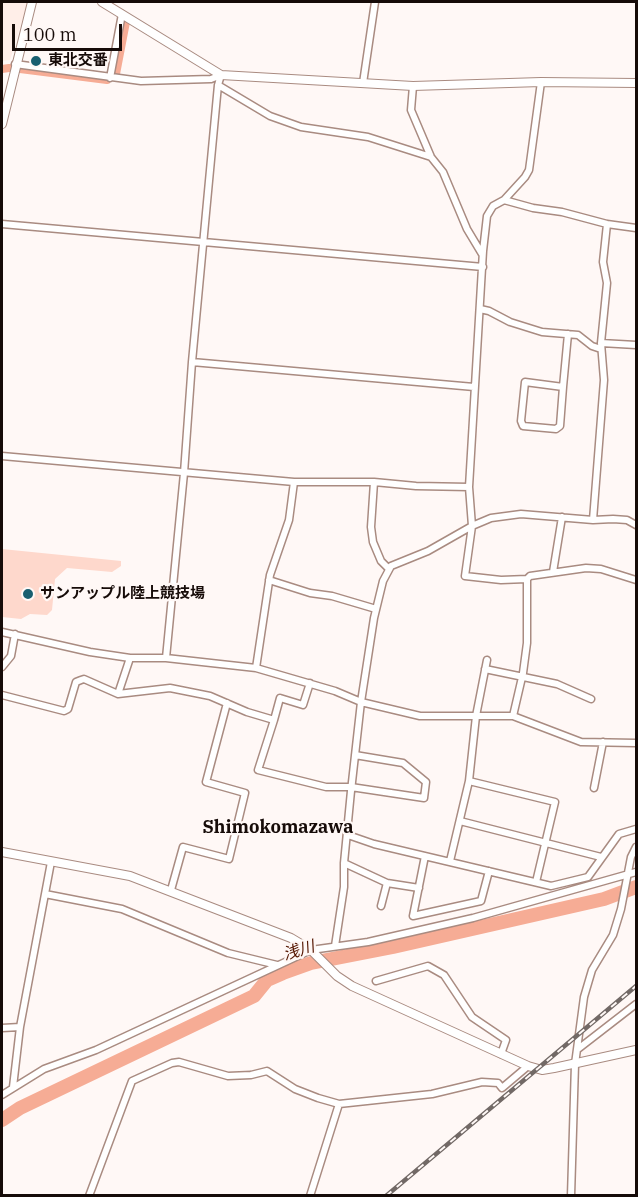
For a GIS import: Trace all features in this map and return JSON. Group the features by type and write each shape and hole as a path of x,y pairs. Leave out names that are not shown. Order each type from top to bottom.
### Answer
{"street":[{"path":"2,124 32,2"},
{"path":"102,2 221,75"},
{"path":"363,83 375,2"},
{"path":"110,78 122,14"},
{"path":"15,64 141,81 211,79 221,75 413,86 541,82 636,83"},
{"path":"166,658 218,85 221,75"},
{"path":"541,82 529,170 504,200 493,206 488,216 474,387 469,487 472,526 465,576 501,580 527,579 530,576 586,568 601,569 636,580"},
{"path":"218,85 270,116 301,127 368,137 431,158"},
{"path":"413,86 411,110 431,158 443,172 467,229 483,256"},
{"path":"504,200 607,224 636,228"},
{"path":"2,224 204,244 483,267"},
{"path":"592,520 604,380 601,346 607,283 603,262 607,224"},
{"path":"480,309 542,332 578,335 592,346 636,345"},
{"path":"563,387 525,382 520,421 523,426 556,429 560,426 568,334"},
{"path":"192,362 474,387"},
{"path":"2,456 294,482 374,482 469,487"},
{"path":"256,668 269,580 289,520 294,482"},
{"path":"374,482 371,527 373,542 381,561 389,569"},
{"path":"335,946 341,916 351,787 361,702 376,609 383,581 389,569 491,518 521,514 592,520 627,520 636,525"},
{"path":"553,572 562,517"},
{"path":"513,716 522,676 526,643 527,579"},
{"path":"269,580 310,593 332,596 376,609"},
{"path":"2,632 90,652 130,658 166,658 256,668 335,691 361,702 420,716 513,716 574,740 636,743"},
{"path":"2,667 11,656 15,634"},
{"path":"118,694 130,658"},
{"path":"450,861 469,781 476,716 487,660"},
{"path":"485,669 557,684 591,699"},
{"path":"2,695 64,711 68,709 76,682 84,679 118,694 170,688 210,696 274,720"},
{"path":"310,683 303,705 280,699 258,770 326,787 351,787 424,798 426,782 403,763 355,755"},
{"path":"171,891 183,846 229,859 245,793 206,782 227,703"},
{"path":"594,788 603,742"},
{"path":"469,781 555,802 536,882"},
{"path":"460,821 601,857"},
{"path":"348,835 550,886 588,876 619,834 636,829"},
{"path":"571,1196 575,1064 587,984 595,964 613,935 621,909 630,857 636,847"},
{"path":"2,852 130,876 291,938 313,952 337,976 369,996 528,1066 542,1070 636,1050"},
{"path":"425,856 413,916 481,901 489,871"},
{"path":"13,1087 20,1027 51,862"},
{"path":"344,863 387,883 419,888"},
{"path":"2,1095 44,1069 96,1050 278,965 313,952 473,918 636,872"},
{"path":"381,906 387,883"},
{"path":"45,894 122,909 228,953 278,965"},
{"path":"376,981 428,966 444,975 472,1017 506,1040 501,1054"},
{"path":"577,1049 636,1004"},
{"path":"2,1028 20,1027"},
{"path":"89,1196 132,1081 172,1063 179,1062 228,1076 250,1075 267,1071 295,1089 339,1104 432,1094 482,1082 498,1083 502,1088 528,1066"},
{"path":"310,1196 339,1104"}],"shaded area":[{"path":"2,2 28,2 10,60 2,61"},
{"name":"サンアップル陸上競技場","path":"2,549 121,561 121,566 112,572 67,568 55,579 52,610 47,615 30,614 21,619 2,617"}],"waterway":[{"path":"116,74 126,22"},
{"path":"2,69 9,68"},
{"path":"20,69 107,80"},
{"name":"浅川","path":"2,1120 20,1108 254,996 267,980 283,973 311,963 393,947 604,899 636,887"}],"railway":[{"path":"386,1196 636,986"}],"place":[{"name":"東北交番","path":"36,61"},
{"name":"サンアップル陸上競技場","path":"28,594"}],"district":[{"name":"Shimokomazawa","path":"278,828"}]}
